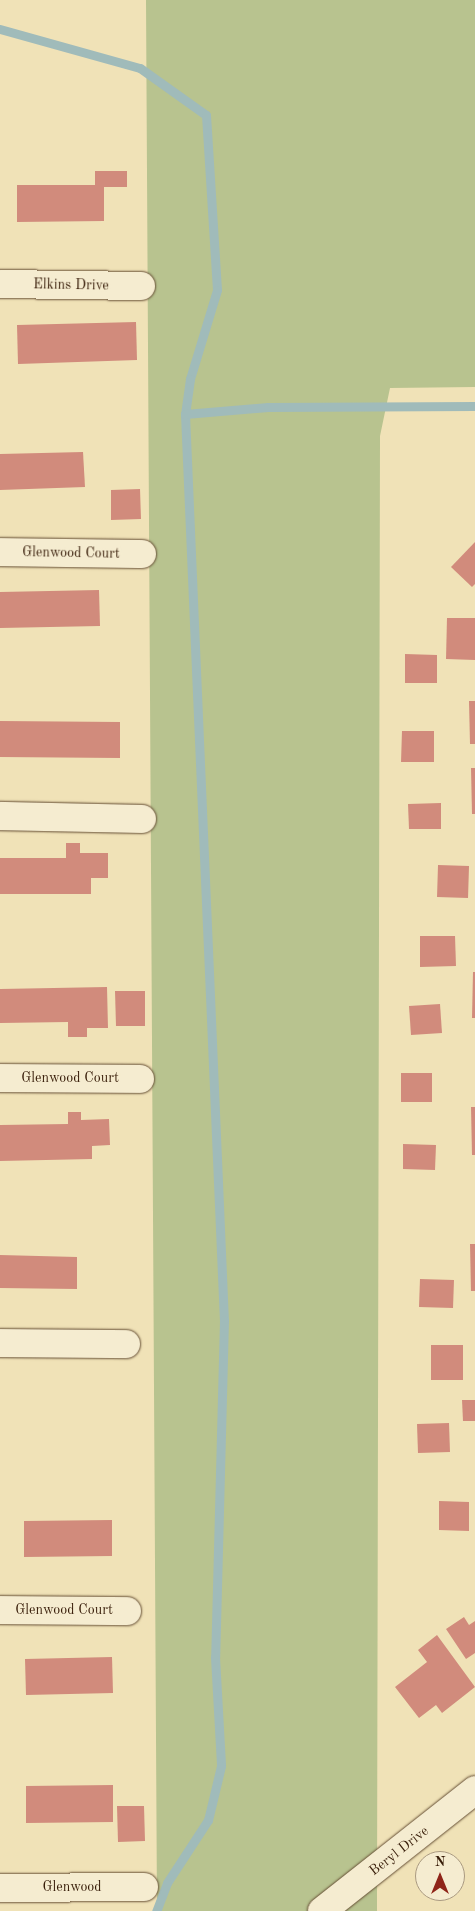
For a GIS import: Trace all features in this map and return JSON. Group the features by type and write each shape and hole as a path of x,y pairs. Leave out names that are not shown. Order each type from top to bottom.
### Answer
{"street":[{"name":"Elkins Drive","path":"0,284 141,286"},
{"name":"Glenwood Court","path":"0,552 142,554"},
{"path":"0,816 142,819"},
{"name":"Glenwood Court","path":"0,1078 140,1079"},
{"path":"0,1343 126,1344"},
{"name":"Glenwood Court","path":"0,1610 127,1610"},
{"name":"Beryl Drive","path":"322,1911 475,1790"},
{"name":"Glenwood","path":"0,1888 144,1887"}],"green space":[{"path":"146,0 475,0 475,387 390,388 380,436 377,1911 157,1911"}],"building":[{"path":"95,171 127,171 127,187 104,187 104,221 17,222 17,185 95,185"},
{"path":"136,322 137,360 18,364 17,325"},
{"path":"83,452 85,487 0,490 0,454"},
{"path":"140,489 141,519 111,520 111,490"},
{"path":"475,542 475,584 472,587 451,567"},
{"path":"99,590 100,626 0,628 0,592"},
{"path":"447,618 475,618 475,660 446,659"},
{"path":"405,654 437,655 437,683 405,683"},
{"path":"469,701 475,701 475,744 470,744"},
{"path":"0,721 120,722 120,758 0,757"},
{"path":"402,731 434,731 434,762 401,762"},
{"path":"471,768 475,768 475,814 472,814"},
{"path":"441,803 441,829 409,829 408,804"},
{"path":"66,843 80,843 80,853 108,853 108,878 91,878 91,894 0,894 0,858 66,858"},
{"path":"438,865 469,866 468,898 437,897"},
{"path":"420,936 455,936 456,966 420,967"},
{"path":"473,972 475,972 475,1018 472,1018"},
{"path":"107,987 108,1028 87,1028 87,1037 68,1037 68,1022 0,1023 0,989"},
{"path":"115,991 145,991 145,1026 116,1026"},
{"path":"440,1004 442,1033 411,1035 409,1006"},
{"path":"401,1073 432,1073 432,1102 401,1102"},
{"path":"471,1107 475,1107 475,1155 472,1155"},
{"path":"68,1112 81,1112 81,1120 109,1119 110,1145 92,1146 92,1159 0,1161 0,1125 68,1124"},
{"path":"403,1144 436,1145 435,1170 403,1169"},
{"path":"470,1244 475,1244 475,1291 471,1291"},
{"path":"0,1255 77,1257 77,1289 0,1288"},
{"path":"420,1279 454,1280 453,1308 419,1307"},
{"path":"431,1345 463,1345 463,1380 431,1380"},
{"path":"462,1400 475,1400 475,1421 463,1421"},
{"path":"449,1423 450,1452 418,1453 417,1424"},
{"path":"439,1501 469,1502 469,1531 439,1530"},
{"path":"112,1520 112,1556 24,1557 24,1521"},
{"path":"464,1617 469,1625 475,1621 475,1653 466,1659 446,1629"},
{"path":"437,1635 475,1687 442,1713 436,1705 419,1718 395,1687 427,1662 418,1650"},
{"path":"112,1657 113,1693 26,1695 25,1659"},
{"path":"113,1785 113,1822 26,1823 26,1786"},
{"path":"117,1806 144,1806 145,1841 118,1842"}],"waterway":[{"path":"0,29 140,68 206,115 217,290 190,379 185,414 224,1320 215,1657 221,1766 208,1820 167,1883 156,1911"},
{"path":"185,414 268,407 475,406"}]}
